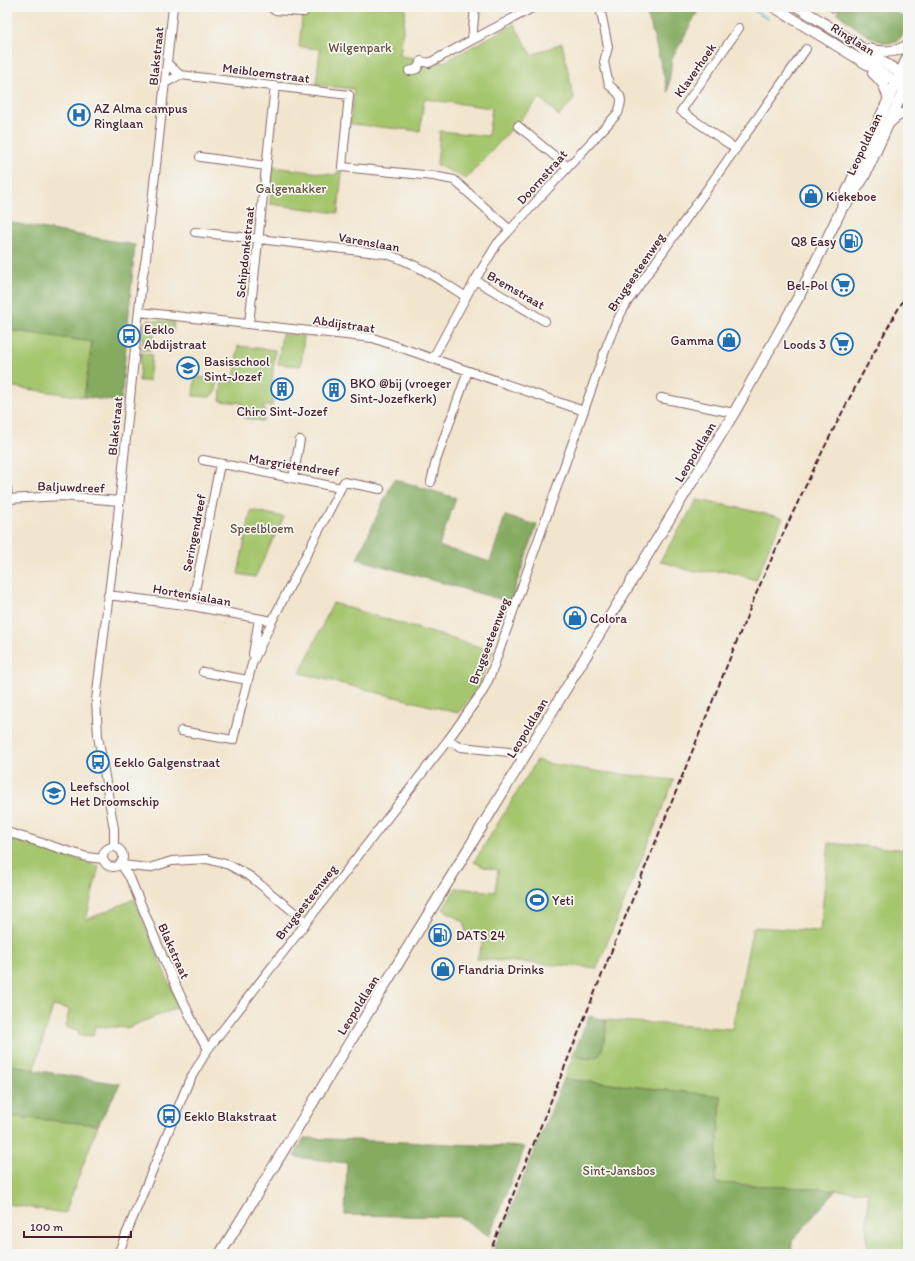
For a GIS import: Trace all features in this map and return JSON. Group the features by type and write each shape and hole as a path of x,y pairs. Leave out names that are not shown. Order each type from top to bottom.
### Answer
{"main road":[{"name":"Ringlaan","path":"774,7 867,65 904,82"},
{"name":"Ringlaan","path":"798,7 855,43 904,82"},
{"path":"855,43 880,53 891,52 908,45"},
{"name":"Leopoldlaan","path":"842,208 848,203 864,177 888,124 904,82 908,56"},
{"path":"867,65 874,74 881,79 889,100"},
{"name":"Leopoldlaan","path":"220,1254 734,413 799,296 842,208 843,200 889,100 904,82"},
{"path":"888,124 897,116 908,112"}],"street":[{"name":"Blakstraat","path":"114,847 114,829 98,736 96,700 173,7"},
{"path":"271,7 274,10 304,12 308,7"},
{"path":"472,40 475,7"},
{"path":"409,72 417,69 421,61 429,63 534,7"},
{"name":"Doornstraat","path":"432,358 475,280 497,244 618,113 622,103 617,92 609,85 604,62 608,47 600,7"},
{"name":"Klaverhoek","path":"736,149 681,110 739,28"},
{"name":"Brugsesteenweg","path":"118,1254 187,1087 208,1048 448,740 483,691 491,674 616,323 626,304 806,49"},
{"path":"165,83 180,75 167,63"},
{"name":"Meibloemstraat","path":"180,75 349,95 342,167 432,176 454,180 510,230"},
{"name":"Schipdonkstraat","path":"249,324 275,86"},
{"path":"518,126 568,167"},
{"path":"200,157 266,166"},
{"name":"Varenslaan","path":"195,232 386,254 400,258 420,268 466,297"},
{"name":"Bremstraat","path":"475,280 545,321"},
{"name":"Abdijstraat","path":"139,312 373,338 584,411"},
{"path":"431,482 436,461 468,371"},
{"path":"661,398 734,413"},
{"path":"7,403 7,424"},
{"path":"293,478 300,440"},
{"name":"Margrietendreef","path":"203,460 341,488 344,482 380,489"},
{"name":"Seringendreef","path":"192,606 220,464"},
{"name":"Baljuwdreef","path":"7,488 8,500 61,496 119,501"},
{"path":"252,664 272,621 341,488"},
{"name":"Hortensialaan","path":"108,595 192,606 272,621"},
{"path":"181,731 233,740 252,664 259,619"},
{"path":"202,672 248,680"},
{"path":"448,740 461,747 509,752 524,757"},
{"path":"7,832 87,857 103,859"},
{"path":"121,864 122,853 114,847 106,849 103,859 107,865 110,866 121,864 149,868 172,861 207,860 229,865 251,877 306,922"},
{"name":"Blakstraat","path":"121,864 135,888 165,962 198,1033 208,1048"}],"green space":[{"name":"Wilgenpark","path":"312,7 406,7 400,56 444,62 514,24 532,55 562,43 574,99 559,116 540,98 466,179 437,165 440,131 488,136 492,108 424,99 420,131 350,124 354,89 316,85 320,49 299,47 302,18 312,10"},
{"path":"644,7 700,7 672,59 668,92 651,26"},
{"path":"841,7 887,7 908,20 907,25 901,37 895,42 887,43 878,41 859,30 837,13"},
{"name":"Galgenakker","path":"273,167 336,175 337,172 342,172 338,213 270,204"},
{"path":"7,222 135,245 121,402 84,397 92,342 10,330 7,347"},
{"path":"149,320 174,322 173,332 165,329 159,332 154,335 151,350 142,350 144,324"},
{"path":"9,330 92,342 84,397 7,386 7,347"},
{"path":"282,334 304,336 301,366 278,364"},
{"path":"238,346 275,350 272,406 263,406 265,409 263,421 244,418 245,413 243,411 242,403 220,401 222,380 234,382"},
{"path":"141,353 152,355 149,381 139,381"},
{"path":"195,377 217,379 216,391 210,397 193,396"},
{"path":"394,479 456,498 439,546 490,562 505,516 537,525 510,602 357,559"},
{"path":"697,500 783,518 756,580 727,571 694,572 660,561"},
{"name":"Speelbloem","path":"251,510 284,517 255,577 238,574"},
{"path":"333,603 493,651 476,691 458,713 300,673"},
{"path":"537,760 546,763 602,772 674,780 597,968 477,959 484,938 476,933 465,931 465,923 443,909 456,888 495,892 498,870 484,867 474,862"},
{"path":"7,838 99,866 86,920 134,899 179,1007 127,1028 95,1026 93,1036 78,1035 79,1030 66,1028 69,1009 53,1006 34,1070 7,1064"},
{"path":"829,843 908,850 908,1254 866,1254 868,1192 715,1183 721,1096 564,1079 573,1055 586,1058 599,1056 606,1032 606,1020 732,1029 753,927 820,931"},
{"path":"589,1016 606,1020 604,1043 599,1056 583,1058 573,1055"},
{"path":"7,1064 34,1070 120,1084 98,1125 7,1116"},
{"name":"Sint-Jansbos","path":"564,1079 721,1096 715,1183 836,1190 792,1241 792,1254 492,1254"},
{"path":"7,1116 98,1125 65,1213 7,1204"},
{"path":"304,1138 525,1147 489,1236 461,1217 345,1215 347,1163 294,1157"}],"waterway":[{"path":"748,7 768,19"}],"railway":[{"path":"489,1254 753,601 788,522 826,444 908,292"}],"place":[{"name":"AZ Alma campus Ringlaan","path":"79,115"},
{"name":"Kiekeboe","path":"811,196"},
{"name":"Q8 Easy","path":"851,241"},
{"name":"Bel-Pol","path":"843,285"},
{"name":"Eeklo Abdijstraat","path":"129,336"},
{"name":"Gamma","path":"729,340"},
{"name":"Loods 3","path":"842,344"},
{"name":"Basisschool Sint-Jozef","path":"188,368"},
{"name":"Chiro Sint-Jozef","path":"282,389"},
{"name":"BKO @bij (vroeger Sint-Jozefkerk)","path":"334,390"},
{"name":"Colora","path":"575,618"},
{"name":"Eeklo Galgenstraat","path":"98,762"},
{"name":"Leefschool Het Droomschip","path":"54,793"},
{"name":"Yeti","path":"537,900"},
{"name":"DATS 24","path":"440,935"},
{"name":"Flandria Drinks","path":"443,969"},
{"name":"Eeklo Blakstraat","path":"169,1116"}]}
